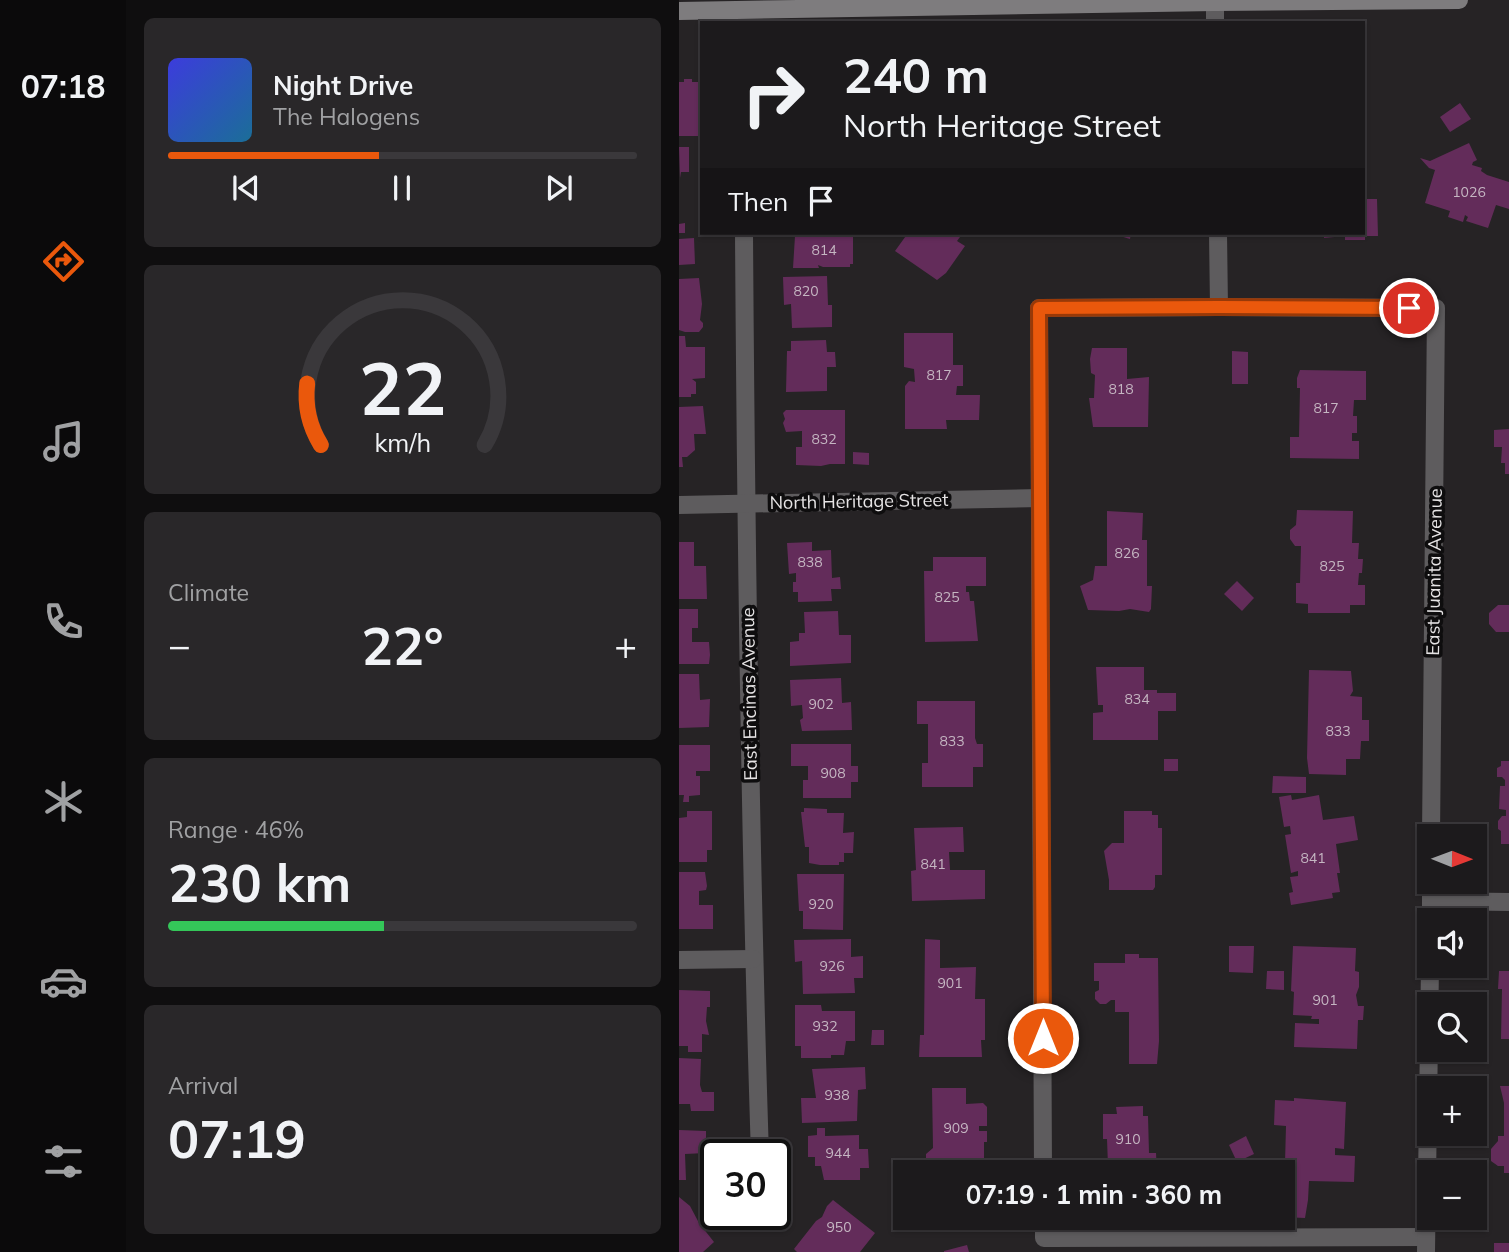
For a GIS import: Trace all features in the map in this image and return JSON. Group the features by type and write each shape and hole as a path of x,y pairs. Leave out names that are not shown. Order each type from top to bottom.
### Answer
{"main road":[{"path":"679,11 1215,1 1458,0"}],"street":[{"path":"1215,1 1215,21"},
{"name":"East Encinas Avenue","path":"744,235 745,504 759,1139"},
{"path":"1043,1160 1039,308 1219,307 1218,235"},
{"name":"East Juanita Avenue","path":"1219,307 1436,308 1431,824"},
{"name":"North Heritage Street","path":"679,505 1040,498"},
{"path":"1431,894 1431,908"},
{"path":"1431,901 1509,902"},
{"path":"679,960 753,958"},
{"path":"1044,1230 1044,1238 1426,1245 1430,978"}],"building":[{"path":"684,79 692,79 692,82 700,82 700,136 679,136 679,82 684,82"},
{"path":"1460,103 1471,119 1450,132 1440,117"},
{"path":"1469,143 1477,160 1472,165 1482,168 1481,171 1487,175 1509,182 1509,209 1496,205 1488,228 1466,221 1468,217 1465,215 1463,222 1448,217 1450,211 1425,203 1435,170 1429,168 1420,158 1430,161"},
{"path":"679,147 689,147 689,172 681,172 680,178"},
{"path":"1365,199 1377,199 1378,236 1365,236 1365,240 1345,240 1345,236 1324,238 1324,235 1365,235"},
{"path":"685,223 685,233 679,233 679,224"},
{"path":"853,235 853,264 850,264 850,267 818,265 819,268 793,268 795,236"},
{"path":"907,235 962,235 957,241 965,246 946,273 937,280 895,251"},
{"path":"694,238 695,264 679,265 679,239"},
{"path":"827,276 828,305 832,305 832,327 792,328 791,304 784,305 783,277"},
{"path":"699,278 702,304 700,320 703,327 699,332 685,332 679,330 679,279"},
{"path":"904,333 953,333 953,365 963,365 963,386 957,386 956,395 980,395 979,420 946,420 947,429 905,429 905,386 909,381 915,382 914,369 904,367"},
{"path":"679,336 685,336 686,347 705,347 705,378 692,379 696,382 696,394 691,394 691,397 679,397"},
{"path":"826,340 827,352 835,352 836,367 827,367 827,391 786,392 787,351 791,351 791,341"},
{"path":"1092,348 1127,348 1127,379 1149,377 1148,427 1093,427 1089,398 1094,398 1095,375 1091,373 1090,359"},
{"path":"1232,351 1248,352 1248,384 1232,384"},
{"path":"1300,370 1366,371 1366,400 1354,400 1353,416 1357,416 1357,433 1352,433 1352,441 1359,441 1359,459 1290,458 1290,437 1299,437 1300,388 1297,388 1297,378"},
{"path":"703,406 706,434 694,434 695,450 687,457 682,457 683,467 679,467 679,407"},
{"path":"786,410 845,410 845,464 796,465 796,447 802,447 802,431 786,432 783,413"},
{"path":"1509,429 1509,474 1505,474 1505,463 1501,463 1502,447 1494,447 1494,430"},
{"path":"853,452 869,453 869,465 853,464"},
{"path":"1297,510 1353,511 1352,543 1359,543 1358,559 1363,559 1358,585 1365,585 1365,605 1350,605 1350,613 1308,613 1308,604 1296,603 1296,583 1300,583 1301,546 1295,546 1290,539 1290,530 1296,525"},
{"path":"1107,511 1143,513 1142,540 1147,540 1147,586 1152,586 1149,612 1130,609 1088,610 1080,586 1093,580 1095,566 1107,566"},
{"path":"679,542 694,542 694,566 706,566 707,599 679,599"},
{"path":"812,542 812,551 831,550 832,578 840,577 841,589 831,589 832,601 798,602 798,592 793,592 796,573 789,574 787,543"},
{"path":"933,557 986,557 986,586 966,586 970,601 974,601 978,641 925,642 924,571 933,571"},
{"path":"1237,581 1254,598 1242,611 1224,594"},
{"path":"1498,605 1509,605 1509,632 1496,632 1489,624 1489,613"},
{"path":"679,609 698,609 698,628 692,628 692,642 709,642 709,664 679,664"},
{"path":"838,611 839,635 851,635 851,663 790,666 790,642 799,641 799,633 805,633 804,612"},
{"path":"1096,667 1144,667 1144,690 1176,693 1176,711 1158,711 1158,740 1093,740 1093,713 1103,712 1103,705 1098,705"},
{"path":"1309,670 1351,671 1353,691 1350,696 1362,697 1362,720 1369,720 1369,741 1361,741 1360,759 1346,759 1346,775 1309,774"},
{"path":"679,674 699,674 700,700 710,699 709,727 679,728"},
{"path":"841,678 842,703 851,702 852,730 802,731 802,705 791,706 790,680"},
{"path":"917,701 975,701 975,738 977,744 983,744 983,767 973,767 973,787 922,787 922,763 928,763 928,724 917,724"},
{"path":"791,744 851,744 851,766 858,766 858,782 851,782 851,798 803,798 803,780 808,780 808,766 791,766"},
{"path":"679,745 710,745 710,771 696,771 696,776 700,776 700,795 689,796 689,802 683,802 684,795 679,795"},
{"path":"1164,759 1178,759 1178,771 1164,771"},
{"path":"1501,761 1509,761 1509,844 1501,844 1501,831 1498,829 1498,821 1502,816 1506,816 1506,810 1499,809 1500,786 1505,786 1505,780 1497,777 1497,768 1501,766"},
{"path":"1273,776 1306,777 1306,793 1272,793"},
{"path":"1291,795 1292,800 1319,795 1323,820 1354,816 1358,840 1336,844 1340,892 1332,893 1333,898 1291,905 1289,893 1293,892 1290,877 1298,876 1298,871 1291,873 1285,835 1291,834 1290,826 1284,827 1279,797"},
{"path":"804,808 827,809 827,813 844,813 843,833 854,832 853,853 844,853 844,862 839,862 839,865 809,863 809,847 805,847 801,812 804,812"},
{"path":"687,811 712,811 712,850 707,850 707,862 679,862 679,818 687,817"},
{"path":"1124,811 1152,811 1152,815 1158,815 1158,828 1162,828 1162,875 1155,875 1153,890 1109,890 1104,851 1112,843 1124,843"},
{"path":"963,827 964,852 949,852 950,870 985,870 985,899 912,901 911,871 916,870 914,828"},
{"path":"679,872 705,872 707,886 706,890 699,891 699,905 713,905 713,929 679,929"},
{"path":"797,874 844,874 843,930 803,929"},
{"path":"851,939 851,957 863,956 863,978 854,978 855,993 803,994 802,961 795,962 794,940"},
{"path":"925,939 940,940 940,968 976,967 975,999 985,999 985,1040 981,1040 982,1057 919,1057 920,1035 924,1035"},
{"path":"1229,946 1254,946 1253,973 1229,972"},
{"path":"1293,946 1356,948 1355,971 1359,972 1359,987 1356,995 1358,1006 1364,1006 1363,1020 1358,1020 1357,1049 1294,1047 1295,1023 1319,1024 1319,1019 1293,1015"},
{"path":"1125,954 1139,954 1139,958 1158,958 1157,1064 1129,1064 1129,1012 1115,1012 1115,1000 1100,1004 1095,999 1099,981 1094,981 1094,963 1125,963"},
{"path":"1267,971 1284,971 1284,990 1266,989"},
{"path":"1499,971 1509,971 1509,1039 1501,1039 1502,989 1498,989"},
{"path":"679,990 710,991 710,1007 707,1007 706,1021 709,1035 702,1034 702,1052 688,1052 688,1046 679,1046"},
{"path":"795,1005 821,1005 822,1011 855,1011 855,1041 846,1041 844,1055 801,1058 801,1046 795,1046"},
{"path":"872,1030 884,1030 884,1045 871,1045"},
{"path":"679,1058 701,1059 700,1085 702,1092 714,1092 714,1111 691,1111 690,1104 679,1104"},
{"path":"865,1067 866,1089 858,1090 857,1121 802,1123 801,1098 816,1098 812,1069"},
{"path":"1500,1086 1509,1086 1509,1173 1504,1173 1504,1166 1498,1166 1491,1161 1491,1149 1498,1141 1498,1136 1504,1136 1504,1103"},
{"path":"932,1088 966,1088 966,1104 983,1103 987,1107 987,1126 979,1126 979,1131 987,1131 984,1158 926,1160 926,1154 933,1148"},
{"path":"1294,1098 1346,1102 1344,1149 1335,1148 1335,1155 1355,1156 1354,1182 1309,1181 1305,1218 1295,1218 1295,1160 1285,1160 1286,1126 1274,1125 1275,1100 1294,1101"},
{"path":"1143,1106 1143,1116 1148,1116 1149,1153 1156,1153 1156,1160 1108,1160 1107,1139 1103,1139 1103,1114 1117,1114 1116,1107"},
{"path":"817,1128 825,1128 825,1136 859,1135 859,1149 868,1149 869,1168 860,1168 860,1180 824,1180 821,1166 815,1166 815,1157 808,1157 808,1136 817,1135"},
{"path":"679,1130 706,1131 706,1139 700,1139 700,1153 685,1154 686,1180 679,1180"},
{"path":"1246,1136 1254,1154 1236,1160 1229,1145"},
{"path":"679,1197 690,1206 700,1224 700,1230 705,1230 714,1242 703,1252 679,1252"},
{"path":"833,1200 875,1233 860,1252 797,1252 794,1249"},
{"path":"1494,1243 1509,1243 1509,1252 1494,1252"},
{"path":"967,1245 969,1252 944,1252 944,1251"}],"route":[{"path":"1043,1038 1039,308 1409,308"}]}
